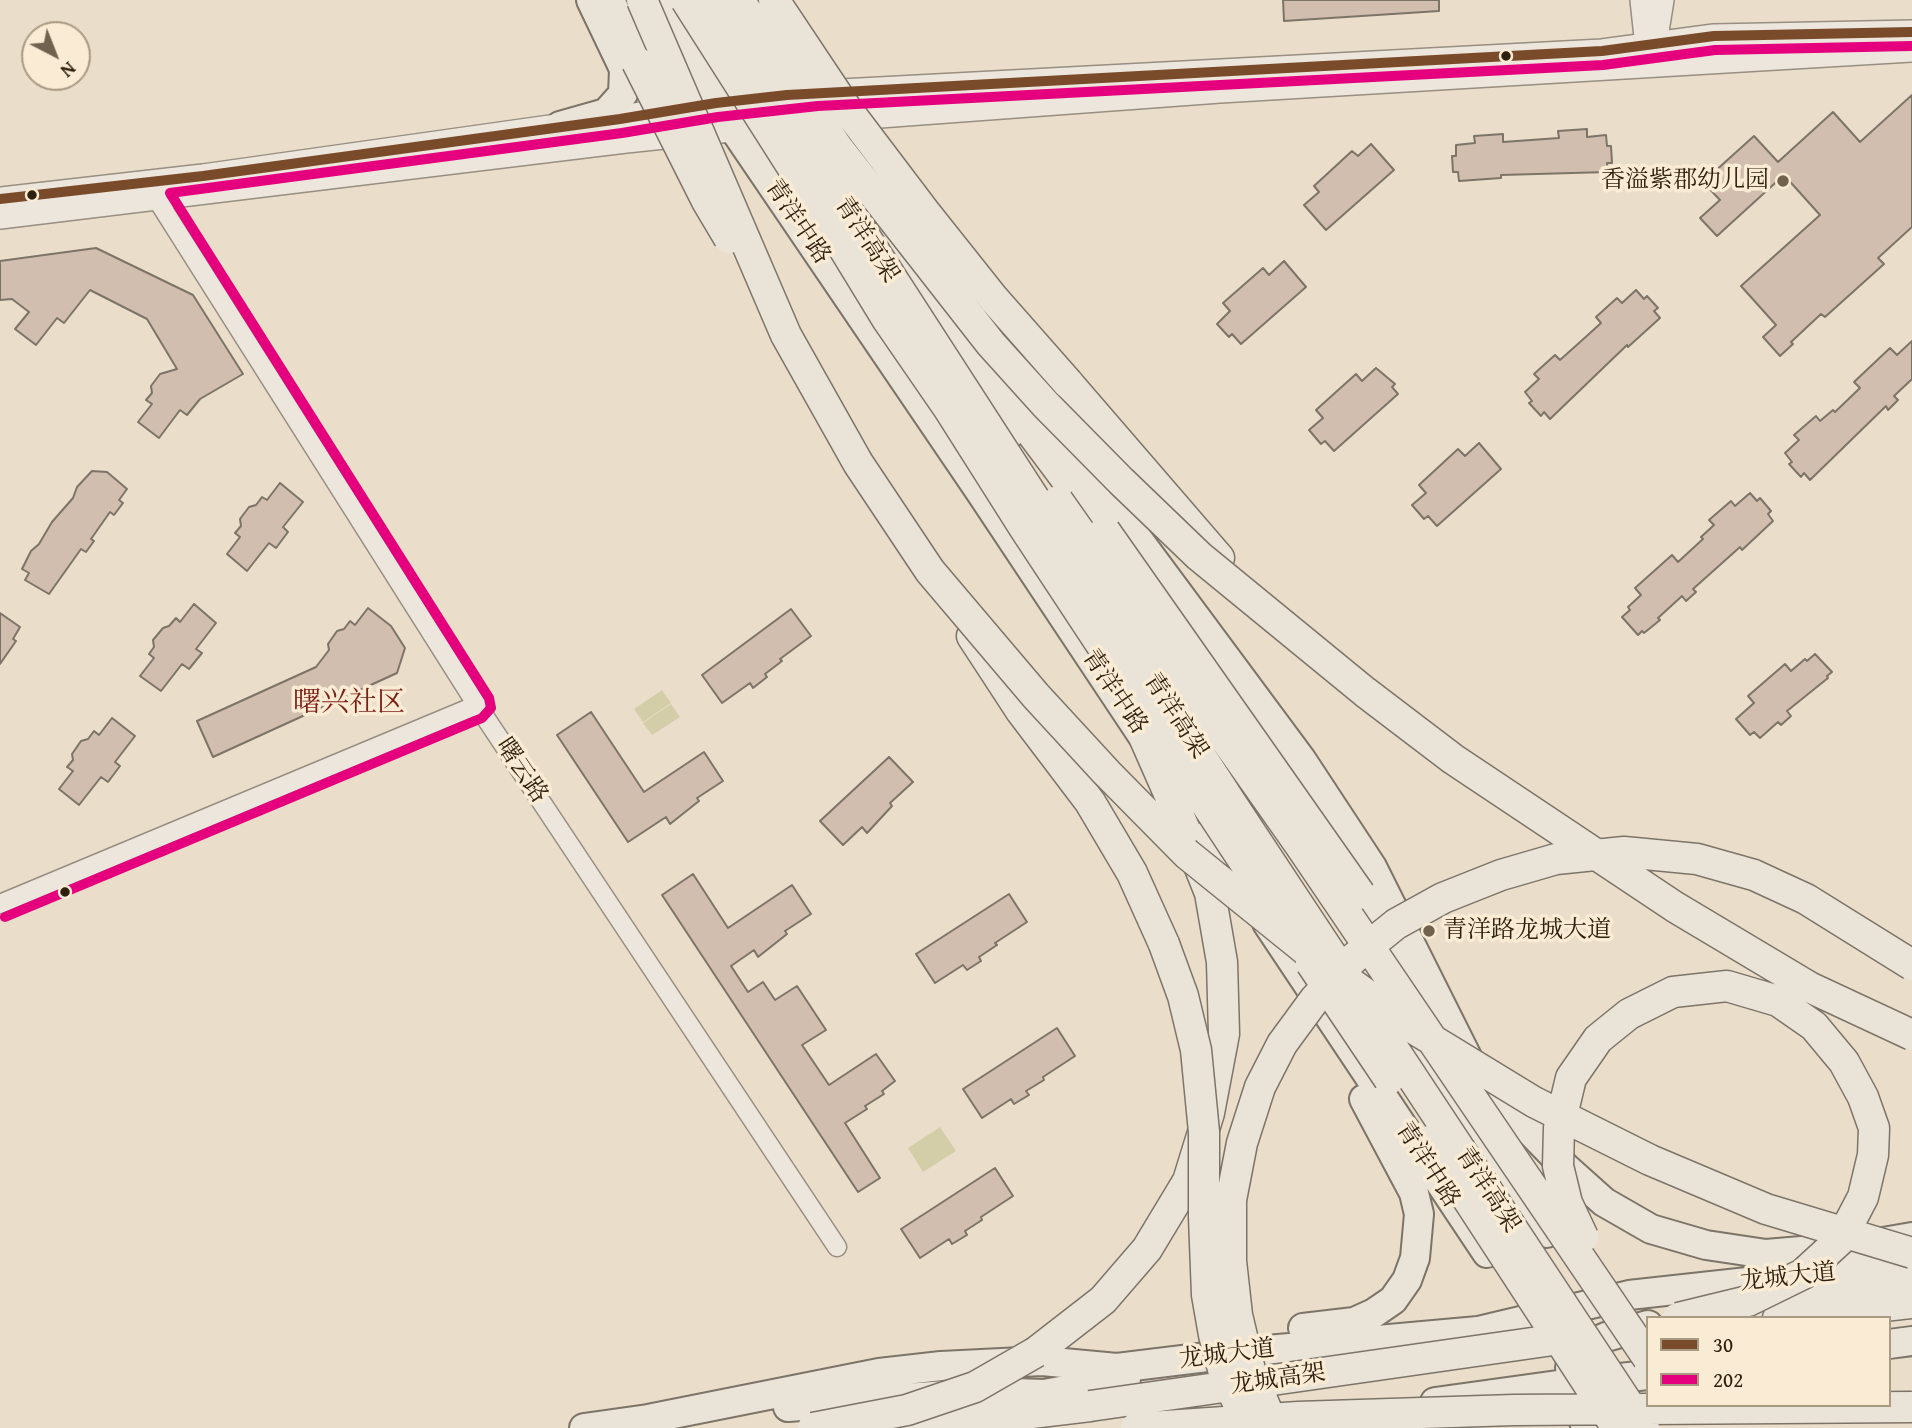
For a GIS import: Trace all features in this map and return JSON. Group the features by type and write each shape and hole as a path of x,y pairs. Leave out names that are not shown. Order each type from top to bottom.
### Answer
{"highway":[{"path":"609,0 707,201 859,463 1021,711 1090,802 1132,873 1164,944 1183,996 1196,1050 1204,1132 1207,1295 1224,1373 1240,1409 1257,1428"},
{"path":"642,0 786,335"},
{"name":"青洋高架","path":"686,0 887,319 949,409 1025,529 1617,1428"},
{"name":"青洋高架","path":"712,0 1231,803 1644,1428"},
{"path":"739,0 837,147 991,344 1046,405 1199,555 1365,692 1453,759 1675,907 1809,987 1912,1035"},
{"path":"774,0 846,108 994,299 1193,530 1276,620"},
{"path":"842,203 948,343 1300,845 1646,1355"},
{"path":"942,313 1105,531 1360,894 1481,1115"},
{"path":"813,1428 907,1410 975,1387 1036,1352 1103,1300 1147,1249 1172,1210 1188,1181 1209,1113 1224,1034 1222,962 1210,893 1143,735 1025,529"},
{"path":"930,571 1036,696 1107,773 1187,853 1317,959 1416,1030 1534,1102 1650,1160 1766,1209 1912,1254"},
{"path":"1274,1428 1250,1370 1237,1315 1231,1261 1231,1200 1242,1143 1260,1087 1282,1044 1330,982 1354,958 1396,924 1443,898 1501,875 1556,859 1625,852 1697,859 1754,875 1806,899 1912,965"},
{"path":"1646,1347 1591,1256 1567,1203 1558,1166 1559,1128 1571,1078 1598,1039 1629,1014 1673,992 1727,986 1778,1001 1814,1026 1844,1062 1863,1097 1874,1128 1873,1156 1863,1197 1841,1239 1802,1274 1748,1301 1686,1316"},
{"path":"1796,1316 1912,1303"},
{"name":"龙城高架","path":"908,1428 1090,1406 1642,1327"},
{"name":"龙城高架","path":"1136,1428 1312,1416 1514,1410 1743,1413 1912,1407"},
{"path":"1743,1413 1912,1427"}],"main road":[{"path":"560,127 606,113 623,94 624,69 591,0"},
{"path":"631,0 716,103"},
{"name":"青洋中路","path":"659,0 716,103 981,493 1602,1428"},
{"name":"青洋中路","path":"725,0 807,122 894,224 1047,508 1342,947 1493,1161 1561,1250 1603,1301 1642,1327 1646,1348"},
{"path":"756,0 817,92 847,118"},
{"path":"789,0 845,92 847,118 894,224 975,316 1301,759 1372,867 1561,1250"},
{"path":"1191,608 1226,719 1339,880 1426,1066"},
{"path":"1214,843 1288,989 1364,1099 1469,1229"},
{"path":"1436,992 1481,1063 1529,1130 1604,1202 1651,1229 1706,1245 1766,1254 1912,1237"},
{"path":"1042,1361 1354,1322 1393,1300 1407,1280 1415,1258 1419,1214 1414,1193 1364,1099"},
{"name":"龙城大道","path":"584,1428 648,1419 879,1373 941,1366 1042,1361 1117,1368 1256,1351 1478,1331 1629,1295 1912,1264"},
{"path":"1707,1316 1898,1287 1912,1282"},
{"path":"1586,1428 1570,1367 1583,1347 1642,1327"},
{"path":"1891,1345 1912,1341"},
{"path":"648,1419 924,1395 986,1392 1044,1394 1256,1351"},
{"path":"1341,1422 1450,1399 1572,1382 1646,1375"},
{"path":"1274,1428 1341,1422 1414,1424 1432,1428"}],"street":[{"path":"1642,0 1651,51"},
{"path":"1651,51 1662,0"},
{"path":"0,199 151,190 847,118 1193,93 1651,51 1714,36 1912,32"},
{"path":"0,217 151,190 716,103 817,92 1602,51 1912,50"},
{"name":"曙云路","path":"151,190 477,705 837,1247"},
{"path":"0,904 477,705"}],"shaded area":[{"path":"662,690 671,703 643,722 634,709"},
{"path":"671,704 680,717 652,735 643,723"},
{"path":"940,1127 956,1151 923,1172 908,1148"}],"building":[{"path":"1283,0 1439,0 1439,11 1284,21"},
{"path":"1912,95 1912,227 1878,258 1884,264 1825,317 1821,314 1780,356 1763,337 1776,325 1741,286 1820,215 1784,175 1717,236 1700,218 1720,200 1703,182 1754,136 1778,162 1833,112 1860,142"},
{"path":"1587,129 1587,137 1606,135 1607,146 1611,146 1612,163 1607,163 1608,172 1501,175 1501,178 1459,181 1458,172 1453,172 1452,156 1456,156 1456,145 1475,143 1474,136 1503,134 1503,142 1559,138 1558,131"},
{"path":"1371,144 1394,170 1326,230 1304,205 1319,192 1314,186 1352,151 1358,156"},
{"path":"96,248 193,295 243,374 200,399 187,415 180,410 159,438 138,422 152,404 146,400 152,393 151,386 160,374 177,369 147,319 90,290 64,323 57,318 36,345 15,329 29,312 12,299 0,300 0,261"},
{"path":"1284,261 1306,287 1241,344 1232,334 1229,337 1217,324 1230,311 1223,303 1263,268 1269,275"},
{"path":"1636,290 1644,299 1647,296 1658,308 1654,311 1660,318 1628,347 1627,345 1550,419 1544,412 1541,416 1529,403 1532,401 1525,392 1539,379 1534,374 1555,355 1560,360 1589,334 1601,323 1596,317 1617,298 1622,303"},
{"path":"1912,341 1912,379 1894,396 1898,400 1888,410 1886,406 1810,480 1804,473 1801,477 1789,464 1792,462 1785,453 1799,440 1794,435 1816,416 1820,421 1833,410 1835,412 1860,388 1854,382 1890,348 1897,355"},
{"path":"1376,368 1395,384 1392,387 1398,394 1334,451 1325,441 1321,444 1309,430 1323,418 1316,410 1356,374 1362,381"},
{"path":"1479,443 1501,469 1437,526 1428,516 1424,519 1412,505 1426,493 1419,485 1458,449 1465,456"},
{"path":"92,471 107,472 127,489 119,500 123,503 114,515 110,512 91,539 94,541 86,552 81,549 49,594 25,580 29,573 22,569 31,551 73,498 77,487"},
{"path":"280,483 303,502 283,527 288,532 276,548 269,543 247,571 227,554 240,537 235,533 241,526 240,519 249,507 256,505 262,497 267,500"},
{"path":"1750,493 1757,501 1760,498 1771,511 1768,514 1773,521 1693,589 1696,592 1686,601 1682,596 1658,618 1660,620 1638,635 1622,617 1641,595 1635,588 1672,555 1678,562 1714,525 1709,520 1731,501 1735,506"},
{"path":"194,604 216,623 196,649 202,653 189,669 182,664 161,691 140,676 154,658 149,654 154,647 153,640 176,618 180,622"},
{"path":"368,608 391,626 405,648 397,673 213,757 197,721 316,667 329,650 328,644 337,631 344,629 350,621 355,625"},
{"path":"791,609 811,636 780,659 782,661 753,688 750,683 722,703 702,675"},
{"path":"0,613 20,627 13,639 16,641 0,664"},
{"path":"1815,654 1832,672 1828,678 1787,711 1791,716 1781,725 1778,722 1760,738 1754,732 1750,735 1736,719 1754,703 1748,696 1785,664 1791,671"},
{"path":"591,712 644,792 704,752 723,781 697,798 699,801 670,824 666,817 628,842 557,735"},
{"path":"112,718 135,736 115,762 120,766 108,782 101,777 79,805 59,789 73,771 67,767 81,741 88,739 94,731 99,735"},
{"path":"889,757 913,782 890,803 892,806 867,833 862,827 843,845 820,821"},
{"path":"693,874 728,928 792,885 811,914 785,931 787,934 758,957 754,950 731,966 748,992 763,982 775,1000 797,986 826,1030 802,1045 829,1085 876,1054 895,1081 882,1091 884,1094 865,1106 867,1109 845,1123 880,1178 858,1192 662,895"},
{"path":"1009,894 1027,922 995,943 997,945 979,957 981,961 967,970 963,965 935,983 916,954"},
{"path":"1057,1028 1075,1056 1026,1091 1029,1095 1014,1104 1011,1099 982,1118 963,1089"},
{"path":"995,1168 1013,1196 981,1217 982,1220 965,1231 967,1235 952,1244 949,1239 920,1258 901,1229"}],"transit line":[{"name":"30","path":"0,199 203,176 787,95 1602,51 1714,36 1912,32"},
{"name":"202","path":"5,917 482,718 491,708 489,698 170,193 622,133 718,117 818,106 1603,65 1715,50 1912,46"}],"place":[{"name":"香溢紫郡幼儿园","path":"1783,181"},
{"name":"青洋路龙城大道","path":"1429,931"}],"district":[{"name":"曙兴社区","path":"349,704"}]}
